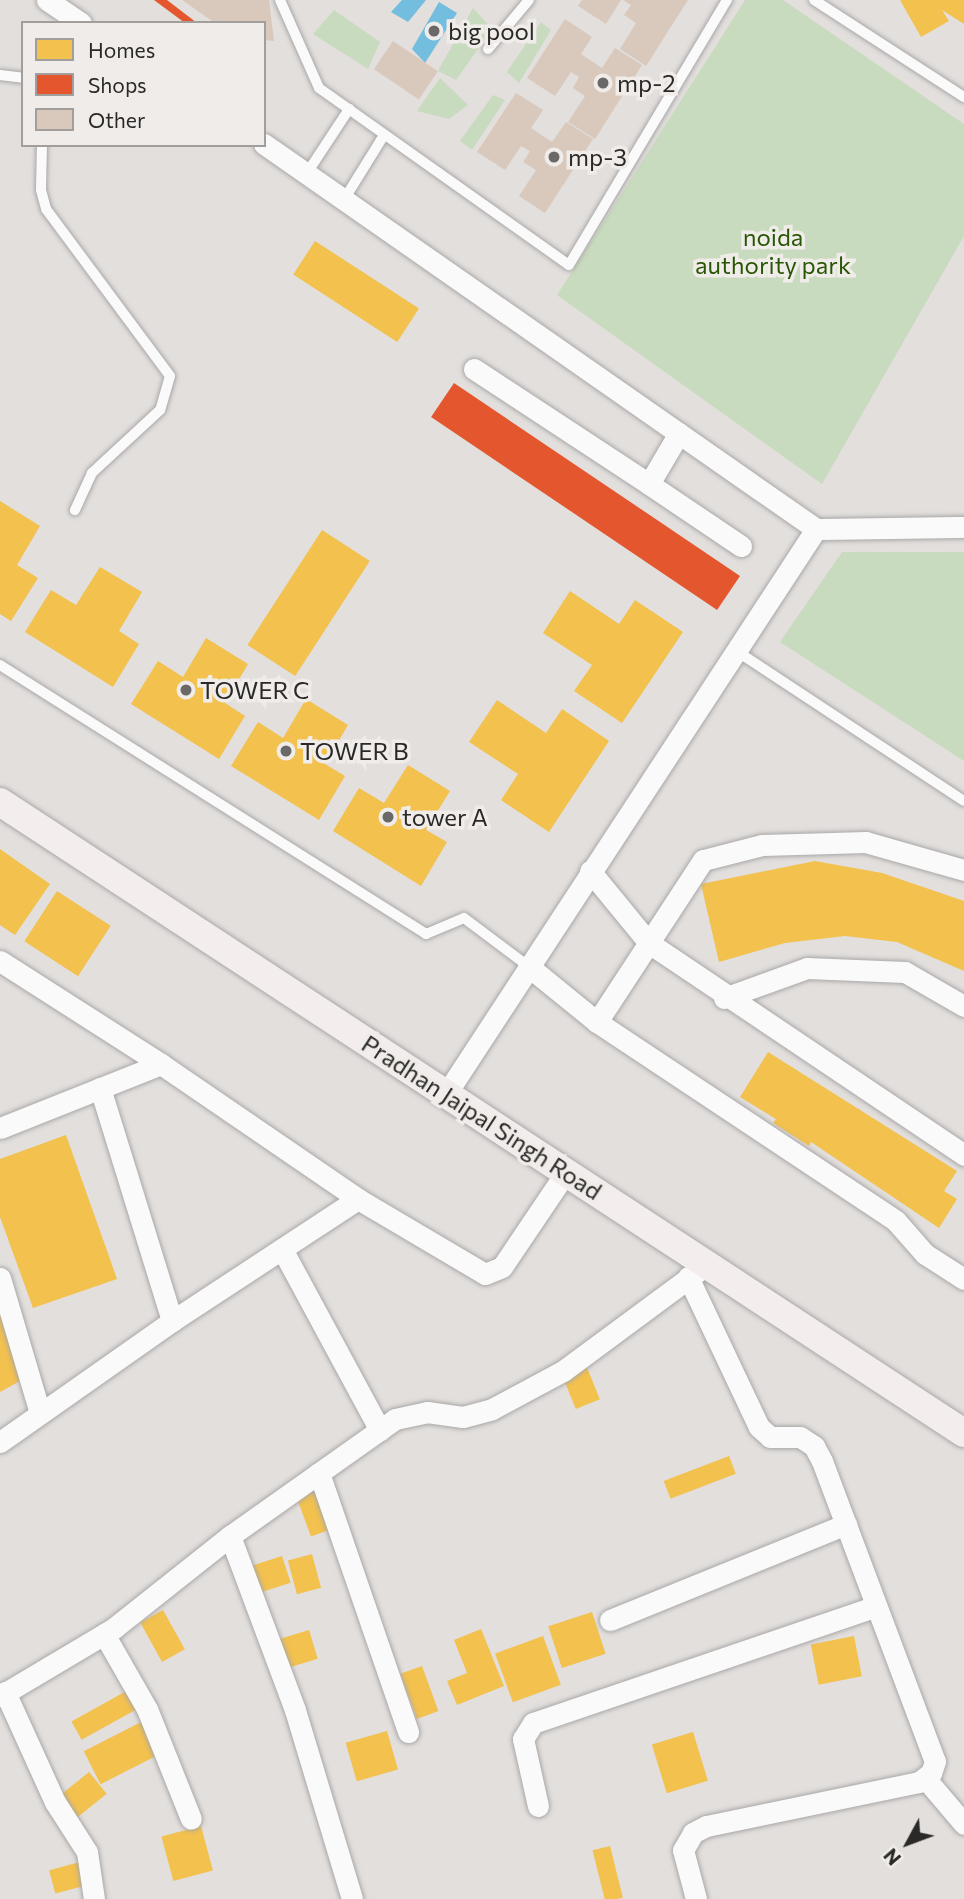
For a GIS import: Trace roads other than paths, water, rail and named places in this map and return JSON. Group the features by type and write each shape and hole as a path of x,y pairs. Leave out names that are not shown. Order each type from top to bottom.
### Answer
{"street":[{"path":"47,0 78,21"},
{"path":"266,145 816,529 964,527"},
{"path":"474,369 741,546"},
{"path":"649,484 679,433"},
{"path":"446,1094 734,650 816,529"},
{"name":"Pradhan Jaipal Singh Road","path":"0,802 566,1172 698,1271 964,1433"},
{"path":"597,1022 703,860 762,845 866,842 964,870"},
{"path":"590,871 649,943 724,998 964,1154"},
{"path":"0,961 161,1064 358,1199 491,1274 502,1267 566,1172"},
{"path":"528,966 597,1022 896,1221 925,1254 964,1279"},
{"path":"724,998 807,968 905,972 964,1006"},
{"path":"0,1128 161,1064"},
{"path":"100,1088 172,1321"},
{"path":"0,1442 172,1321 358,1199"},
{"path":"282,1249 380,1430"},
{"path":"94,1899 87,1852 55,1802 2,1694 104,1634 230,1536 395,1419 427,1412 463,1417 492,1409 563,1371 698,1271 760,1427 770,1437 800,1437 814,1446 935,1761 932,1773 898,1788 706,1826 693,1833 683,1850 696,1899"},
{"path":"0,1278 40,1413"},
{"path":"319,1473 408,1732"},
{"path":"610,1620 846,1524"},
{"path":"230,1536 295,1710 352,1899"},
{"path":"538,1806 523,1739 533,1723 876,1606"},
{"path":"104,1634 147,1709 191,1819"},
{"path":"925,1778 964,1824"}],"lane":[{"path":"280,0 319,88 569,265 727,0"},
{"path":"488,49 529,0"},
{"path":"814,0 964,97"},
{"path":"0,75 21,78"},
{"path":"307,173 349,109"},
{"path":"345,198 384,135"},
{"path":"42,147 41,190 51,219 152,346 170,376 160,410 92,473 75,510"},
{"path":"734,650 964,802"},
{"path":"0,665 426,934 464,918 528,966"}],"water":[{"path":"402,0 426,0 408,22 391,12"},
{"name":"big pool","path":"439,2 457,13 425,63 412,49"}],"place":[{"name":"big pool","path":"434,31"},
{"name":"mp-2","path":"603,83"},
{"name":"mp-3","path":"554,157"},
{"name":"TOWER C","path":"186,690"},
{"name":"TOWER B","path":"286,751"},
{"name":"tower A","path":"388,817"}],"park label":[{"name":"noida authority park","path":"773,251"}]}
